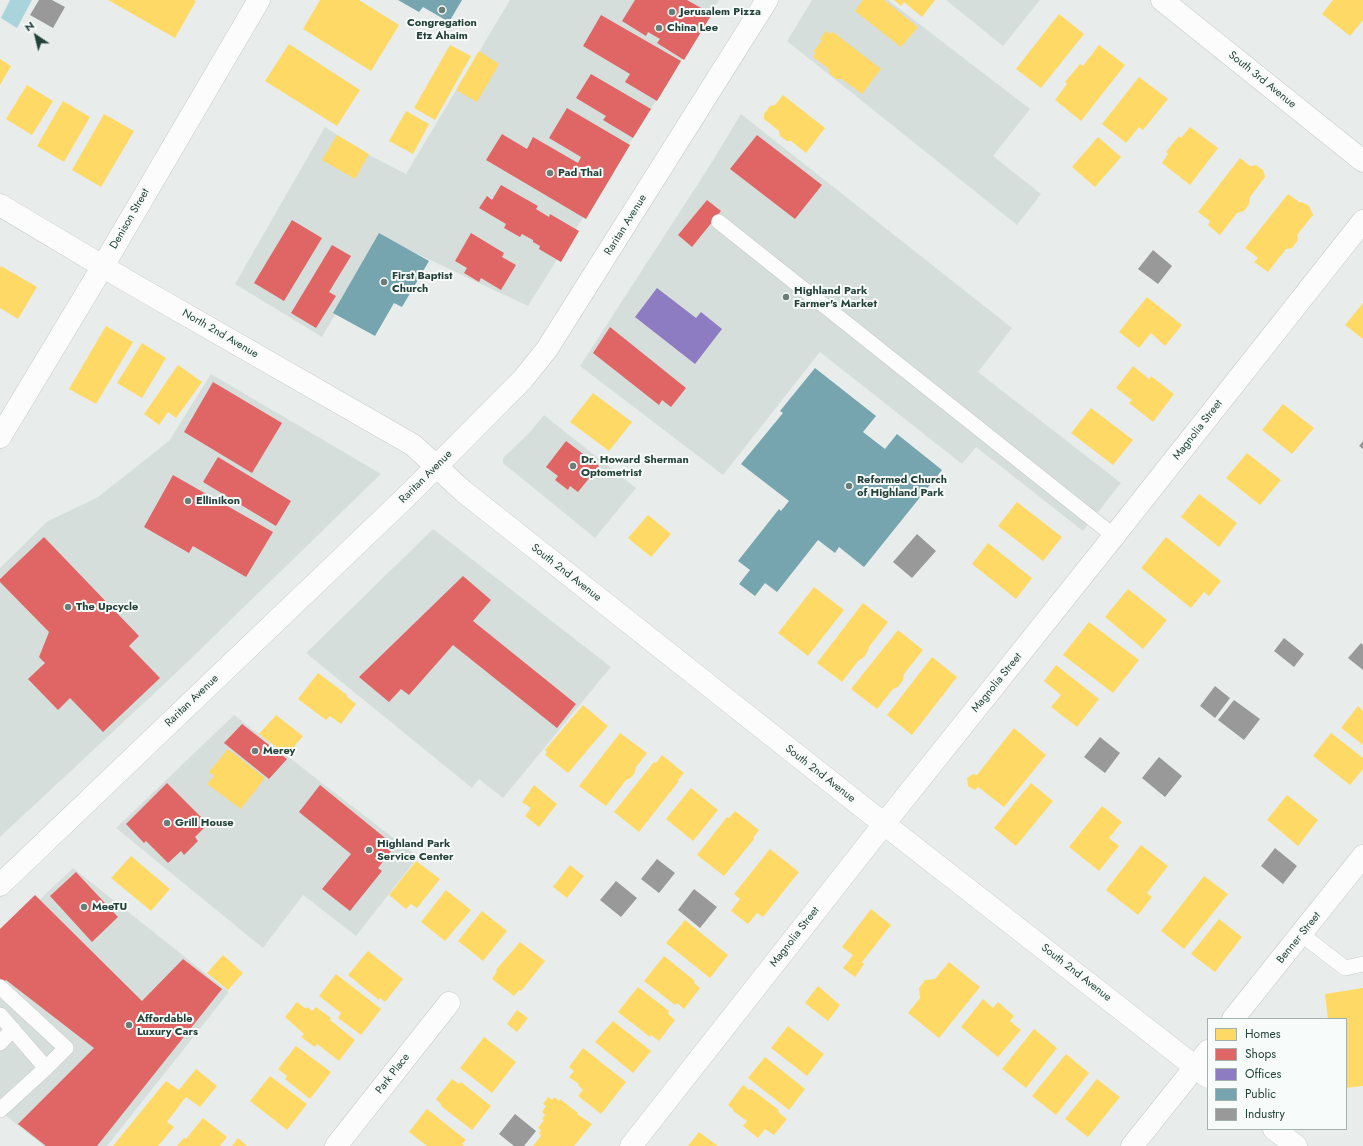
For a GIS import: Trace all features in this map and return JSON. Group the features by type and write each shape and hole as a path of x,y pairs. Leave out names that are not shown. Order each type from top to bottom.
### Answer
{"street":[{"name":"Denison Street","path":"0,437 103,266 258,0"},
{"name":"Raritan Avenue","path":"0,885 407,496 524,379 547,349 767,0"},
{"name":"South 3rd Avenue","path":"1162,0 1363,161"},
{"name":"North 2nd Avenue","path":"0,205 413,445 436,467"},
{"name":"Magnolia Street","path":"631,1146 884,824 1363,221"},
{"name":"South 2nd Avenue","path":"436,467 463,491 884,824 1204,1065"},
{"name":"Benner Street","path":"1234,1018 1363,856"},
{"name":"Park Place","path":"336,1146 449,1003"},
{"path":"1132,1146 1204,1065"},
{"path":"1275,1130 1296,1146"}],"lane":[{"path":"719,222 1114,536"},
{"path":"1302,934 1345,968 1363,964"},
{"path":"0,987 66,1048 0,1110"},
{"path":"0,1015 46,1068"},
{"path":"0,1043 13,1029"}],"shaded area":[{"path":"510,0 719,0 528,306 381,237 322,337 235,284 325,127 367,154 406,174"},
{"path":"812,0 888,0 1030,109 993,156 1041,194 1017,225 787,41"},
{"path":"946,0 1040,0 1003,46"},
{"path":"741,114 1012,328 978,372 1121,483 1083,531 976,447 962,464 820,352 723,475 580,366 712,162"},
{"path":"211,374 381,474 176,673 0,837 0,568 48,521 98,497 169,441"},
{"path":"544,415 636,488 595,538 503,463 503,458 529,433"},
{"path":"433,529 611,667 503,798 479,779 472,788 306,653"},
{"path":"234,715 418,857 356,936 303,895 263,948 116,828"},
{"path":"73,868 229,992 107,1146 44,1146 0,1111 0,937"}],"water":[{"path":"10,0 32,0 17,28 1,18"}],"building: Homes":[{"path":"108,0 194,0 196,1 175,38"},
{"path":"320,0 359,0 399,25 371,71 303,29"},
{"path":"863,0 884,0 918,27 901,47 855,11"},
{"path":"894,0 935,0 922,17 904,2 901,6"},
{"path":"1333,0 1363,0 1363,20 1350,36 1322,14"},
{"path":"1059,14 1084,34 1041,88 1016,69"},
{"path":"826,31 831,34 833,32 881,69 862,94 842,79 836,79 830,74 828,68 813,57 815,54 814,51 822,40 820,39"},
{"path":"289,44 360,90 337,126 265,81"},
{"path":"450,45 471,56 435,120 414,108"},
{"path":"1099,45 1125,65 1081,121 1055,100 1067,84 1065,82 1080,64 1083,66"},
{"path":"479,51 499,64 477,102 456,90"},
{"path":"0,59 11,66 0,85"},
{"path":"1139,77 1168,99 1143,130 1139,127 1126,143 1102,124"},
{"path":"27,85 53,101 32,135 6,119"},
{"path":"783,95 825,128 806,153 791,141 787,141 780,136 779,131 764,119 764,114 770,106 775,105"},
{"path":"63,101 90,117 64,162 37,146"},
{"path":"406,111 429,124 413,154 389,141"},
{"path":"104,114 134,131 101,187 72,170"},
{"path":"1190,127 1218,148 1190,185 1162,163 1168,154 1166,152 1179,136 1181,138"},
{"path":"337,135 369,154 355,179 322,160"},
{"path":"1098,137 1121,157 1095,187 1072,167"},
{"path":"1240,158 1250,166 1256,165 1263,170 1265,177 1250,197 1249,204 1244,211 1237,213 1220,235 1208,225 1210,221 1198,212"},
{"path":"1288,194 1299,202 1309,206 1313,215 1297,235 1298,240 1292,248 1286,249 1268,272 1254,262 1258,258 1245,248"},
{"path":"1,266 37,287 18,319 0,308"},
{"path":"1147,297 1182,325 1165,346 1151,333 1139,348 1119,332"},
{"path":"1363,303 1363,339 1345,325"},
{"path":"106,326 133,342 96,404 69,389"},
{"path":"142,343 166,358 142,398 117,383"},
{"path":"178,365 202,382 176,418 168,412 159,425 144,414"},
{"path":"1133,366 1149,379 1151,376 1174,394 1153,422 1129,403 1132,400 1116,388"},
{"path":"593,393 632,422 609,451 570,422"},
{"path":"1283,404 1314,428 1292,454 1262,430"},
{"path":"1091,408 1133,440 1113,465 1071,433"},
{"path":"1247,453 1281,480 1260,505 1226,478"},
{"path":"1199,494 1237,523 1219,547 1181,517"},
{"path":"1017,502 1062,537 1043,561 998,526"},
{"path":"648,515 671,534 651,557 628,538"},
{"path":"1166,537 1221,581 1209,596 1204,592 1191,608 1141,568"},
{"path":"988,543 1032,578 1016,599 972,564"},
{"path":"814,587 844,610 808,656 778,633"},
{"path":"1128,589 1167,620 1143,649 1105,617"},
{"path":"863,603 888,622 869,647 864,657 858,661 842,682 817,663"},
{"path":"1089,622 1139,660 1113,693 1063,655"},
{"path":"898,630 923,650 904,674 903,680 898,687 893,689 877,709 851,689"},
{"path":"932,657 957,677 912,735 887,715"},
{"path":"1056,665 1099,699 1077,727 1051,707 1061,695 1044,681"},
{"path":"318,673 347,695 346,696 356,704 341,724 330,716 326,720 298,699"},
{"path":"583,705 608,726 568,773 545,755 547,752 545,750"},
{"path":"1358,706 1363,711 1363,745 1341,728"},
{"path":"276,715 303,736 287,755 259,734"},
{"path":"1014,728 1046,755 1004,807 978,787 975,790 968,786 967,778 973,774 977,775"},
{"path":"620,733 647,753 636,767 631,778 626,780 606,806 579,786"},
{"path":"1331,733 1363,758 1363,769 1350,785 1313,756"},
{"path":"228,749 265,778 241,809 207,784 214,776 209,772"},
{"path":"662,755 684,773 639,832 614,812 654,762 656,763"},
{"path":"1031,783 1053,801 1016,846 994,828"},
{"path":"534,785 557,804 539,827 525,816 531,808 522,802"},
{"path":"691,788 718,810 693,841 666,819"},
{"path":"1287,795 1318,820 1298,846 1267,820"},
{"path":"1102,806 1122,822 1109,838 1119,846 1099,871 1069,847"},
{"path":"735,811 759,830 753,838 754,839 724,876 697,855 727,817 729,818"},
{"path":"1141,845 1168,866 1147,893 1152,897 1138,915 1106,890"},
{"path":"770,849 799,872 763,917 757,913 748,924 731,911 740,899 734,894"},
{"path":"131,856 170,889 151,911 111,878"},
{"path":"416,861 440,879 417,908 411,904 406,909 389,895"},
{"path":"570,865 584,876 567,898 553,887"},
{"path":"1204,876 1228,894 1184,949 1161,931"},
{"path":"446,890 471,910 445,941 421,922"},
{"path":"871,909 891,925 862,962 864,964 855,977 843,968 853,955 842,947"},
{"path":"482,911 507,931 483,961 458,941"},
{"path":"1219,919 1242,937 1215,972 1191,954"},
{"path":"685,920 728,955 710,978 666,943"},
{"path":"520,942 545,961 521,991 519,990 514,996 492,979 497,971 496,970"},
{"path":"368,951 403,979 385,1002 380,998 379,1000 348,975"},
{"path":"223,955 243,973 228,990 207,973"},
{"path":"664,956 695,981 694,983 700,988 684,1009 677,1003 675,1005 644,981"},
{"path":"949,962 980,987 939,1038 908,1013 920,998 919,988 925,980 935,979"},
{"path":"336,974 381,1009 361,1035 338,1018 341,1013 319,996"},
{"path":"818,986 840,1005 828,1021 805,1003"},
{"path":"638,987 669,1011 668,1014 675,1020 659,1041 651,1035 650,1037 618,1012"},
{"path":"1363,988 1363,1086 1347,1088 1347,1018 1328,1018 1325,994"},
{"path":"983,999 993,1008 998,1002 1014,1016 1010,1021 1021,1030 998,1057 961,1027"},
{"path":"297,1002 306,1009 307,1007 312,1011 316,1007 331,1018 330,1020 355,1040 339,1061 317,1044 315,1047 301,1037 304,1034 285,1017"},
{"path":"517,1010 528,1018 517,1032 507,1024"},
{"path":"613,1021 651,1051 633,1073 595,1042"},
{"path":"788,1026 824,1054 807,1076 771,1048"},
{"path":"1034,1029 1057,1048 1026,1088 1002,1069"},
{"path":"484,1037 516,1062 492,1093 460,1068"},
{"path":"296,1046 331,1072 310,1099 285,1079 287,1076 278,1069"},
{"path":"583,1048 626,1082 601,1114 578,1096 583,1090 578,1085 579,1084 569,1077 574,1071 569,1067"},
{"path":"1066,1054 1089,1073 1056,1115 1032,1096"},
{"path":"765,1057 805,1089 789,1110 748,1078"},
{"path":"196,1069 217,1086 200,1107 186,1097 167,1122 174,1127 158,1146 113,1146 166,1081 179,1090"},
{"path":"270,1076 307,1104 287,1130 250,1101"},
{"path":"452,1079 459,1084 461,1082 491,1106 472,1130 441,1106 442,1105 436,1099"},
{"path":"1097,1079 1120,1097 1088,1137 1065,1119"},
{"path":"743,1085 749,1090 751,1089 779,1110 778,1112 787,1119 774,1135 765,1129 758,1138 743,1126 747,1121 733,1111 734,1110 728,1105"},
{"path":"548,1097 552,1100 554,1097 559,1101 560,1099 578,1113 577,1114 592,1124 574,1146 533,1146 541,1136 539,1133 541,1130 538,1128 544,1120 542,1119 545,1115 542,1112 546,1106 543,1104"},
{"path":"427,1109 466,1140 462,1144 464,1146 427,1146 409,1132"},
{"path":"203,1118 227,1137 220,1146 177,1146 184,1138 186,1139"},
{"path":"699,1132 718,1146 688,1146"},
{"path":"238,1138 247,1146 232,1146"}],"building: Shops":[{"path":"635,0 687,0 712,14 684,60 657,43 660,39 648,32 646,36 622,21"},
{"path":"601,15 681,61 657,101 625,82 630,74 583,46"},
{"path":"591,74 651,109 633,138 603,120 606,116 576,98"},
{"name":"Pad Thai","path":"567,108 630,145 586,219 486,160 502,134 527,149 533,137 578,163 581,157 549,138"},
{"path":"757,135 822,185 795,219 730,169"},
{"path":"501,185 538,206 536,209 549,217 550,214 579,231 561,262 539,249 540,246 533,242 533,240 522,234 520,237 504,228 506,224 479,208 487,196 492,200"},
{"path":"707,200 721,211 692,247 678,235"},
{"path":"292,220 322,238 284,301 254,283"},
{"path":"471,233 504,253 502,257 516,265 501,290 481,278 479,282 464,273 467,268 455,261"},
{"path":"332,245 351,256 329,292 336,296 316,328 291,313"},
{"path":"610,327 686,388 671,407 662,400 659,405 593,353"},
{"path":"213,382 282,423 252,473 184,432"},
{"name":"Dr. Howard Sherman Optometrist","path":"566,441 599,466 578,492 570,486 568,490 555,480 558,476 546,467"},
{"path":"218,457 291,501 276,526 203,482"},
{"name":"Ellinikon","path":"173,475 273,532 246,577 193,546 189,553 144,527"},
{"name":"The Upcycle","path":"44,537 139,636 129,646 160,678 103,732 70,698 58,710 28,679 45,663 39,657 49,632 0,582 0,579"},
{"path":"463,576 491,600 473,621 576,704 557,728 453,645 409,695 401,689 389,702 359,677"},
{"name":"Merey","path":"242,724 287,759 269,779 224,743"},
{"path":"167,783 208,824 195,837 198,841 184,855 181,851 168,863 146,841 144,843 126,824"},
{"name":"Highland Park Service Center","path":"320,785 395,846 378,868 382,871 350,911 322,889 351,854 299,812"},
{"path":"76,872 118,917 92,942 50,896"},
{"name":"Affordable Luxury Cars","path":"35,895 142,1001 183,959 222,989 97,1146 46,1146 18,1124 94,1048 6,980 0,986 0,929"}],"building: Offices":[{"path":"657,288 696,318 701,312 722,329 695,364 635,317"}],"building: Public":[{"name":"Congregation Etz Ahaim","path":"398,0 462,0 449,22 423,7 419,12"},
{"name":"First Baptist Church","path":"379,233 429,261 402,307 394,303 375,336 333,313"},
{"name":"Reformed Church of Highland Park","path":"815,368 876,416 863,432 885,449 897,434 942,470 864,567 839,547 835,553 818,540 777,592 765,583 755,596 739,584 750,570 738,561 779,509 781,511 789,501 741,464 783,413 780,411"}],"building: Industry":[{"path":"39,0 52,0 65,7 53,28 30,15"},
{"path":"1153,250 1172,266 1158,284 1138,269"},
{"path":"1363,441 1363,449 1359,446"},
{"path":"917,534 936,551 912,578 893,562"},
{"path":"1284,638 1304,654 1294,667 1274,651"},
{"path":"1361,643 1363,645 1363,670 1348,658"},
{"path":"1215,686 1230,698 1215,718 1200,706"},
{"path":"1234,700 1260,719 1244,740 1218,720"},
{"path":"1100,737 1120,753 1105,773 1084,757"},
{"path":"1159,757 1182,776 1165,797 1142,778"},
{"path":"1275,848 1297,866 1283,884 1261,866"},
{"path":"657,859 675,873 659,893 641,879"},
{"path":"616,881 637,898 621,917 600,900"},
{"path":"694,889 717,907 700,928 678,910"},
{"path":"515,1114 536,1131 524,1146 514,1146 499,1134"}],"place":[{"name":"Congregation Etz Ahaim","path":"442,10"},
{"name":"Jerusalem Pizza","path":"672,12"},
{"name":"China Lee","path":"659,28"},
{"name":"Pad Thai","path":"550,173"},
{"name":"First Baptist Church","path":"384,282"},
{"name":"Highland Park Farmer's Market","path":"786,297"},
{"name":"Dr. Howard Sherman Optometrist","path":"573,466"},
{"name":"Reformed Church of Highland Park","path":"849,486"},
{"name":"Ellinikon","path":"188,501"},
{"name":"The Upcycle","path":"68,607"},
{"name":"Merey","path":"255,751"},
{"name":"Grill House","path":"167,823"},
{"name":"Highland Park Service Center","path":"369,850"},
{"name":"MeeTU","path":"84,907"},
{"name":"Affordable Luxury Cars","path":"129,1025"}]}
